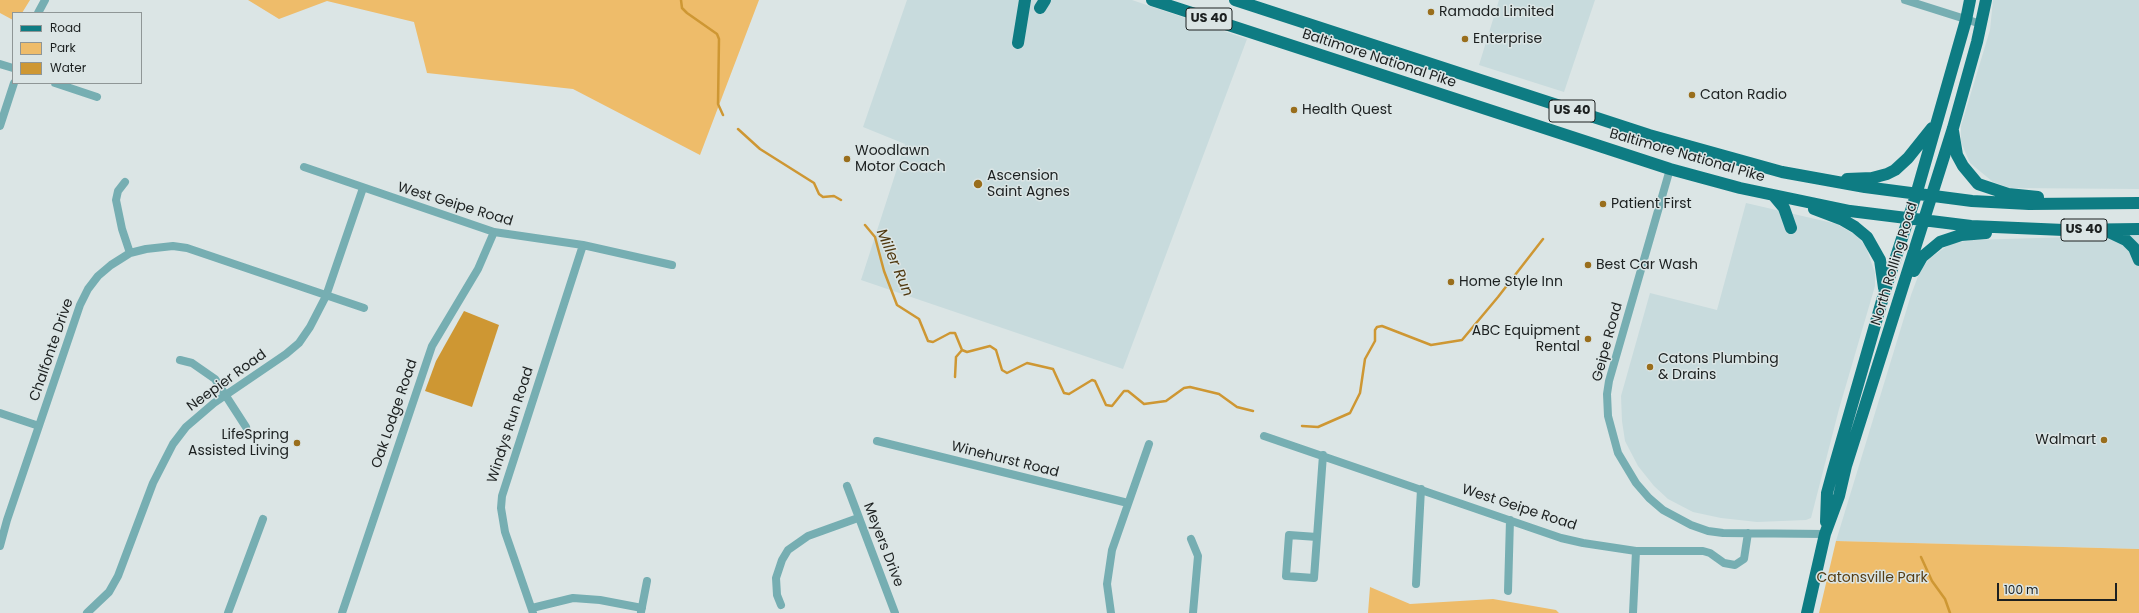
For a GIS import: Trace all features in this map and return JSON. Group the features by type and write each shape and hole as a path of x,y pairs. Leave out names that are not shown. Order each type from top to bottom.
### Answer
{"main road":[{"path":"1018,43 1025,0"},
{"name":"Baltimore National Pike","path":"1152,0 1670,169 1774,196 1924,221 2029,229 2139,229"},
{"name":"Baltimore National Pike","path":"1235,0 1661,139 1740,162 1816,179 1932,197 2029,204 2139,203"},
{"name":"North Rolling Road","path":"1825,534 1827,493 1884,294 1938,121 1966,20 1970,0"},
{"name":"North Rolling Road","path":"1807,613 1825,534 1839,496 1846,466 1897,309 1953,128 1982,24 1986,0"},
{"path":"1816,179 1872,178 1887,174 1908,158 1938,121"},
{"path":"1953,128 1957,155 1963,166 1978,184 2008,194 2106,204"},
{"path":"1774,196 1784,208 1791,228"},
{"path":"1793,200 1843,220 1855,227 1866,237 1880,260 1884,294"},
{"path":"1897,309 1922,257 1929,249 1940,242 1961,235 2029,229"},
{"path":"2106,230 2126,240 2134,248 2139,260"}],"street":[{"path":"39,12 45,0"},
{"path":"1905,0 1982,24"},
{"path":"0,64 12,68"},
{"path":"0,126 14,84"},
{"path":"58,84 97,97"},
{"name":"West Geipe Road","path":"304,168 494,232 583,245 672,265"},
{"name":"Geipe Road","path":"1670,169 1609,382 1607,394 1612,435 1618,453 1636,483 1649,498 1663,510 1691,525 1708,531 1825,534"},
{"path":"125,182 118,191 116,200 122,229 130,253"},
{"name":"Neepier Road","path":"87,613 109,592 118,576 154,483 173,444 190,423 227,394 274,364 299,343 310,327 326,296 363,188"},
{"name":"Oak Lodge Road","path":"342,613 432,346 478,269 494,232"},
{"name":"Windys Run Road","path":"533,611 506,532 501,508 502,496 583,245"},
{"name":"Chalfonte Drive","path":"0,546 7,520 80,305 85,294 98,276 130,253 161,247 187,248 364,308"},
{"path":"180,360 192,363 215,379 227,394 246,427"},
{"path":"0,413 39,426"},
{"name":"West Geipe Road","path":"1264,436 1561,538 1609,548 1636,551 1703,552 1710,554 1724,563 1735,565 1744,558 1748,533"},
{"name":"Winehurst Road","path":"877,441 1128,503"},
{"path":"1111,613 1107,584 1112,550 1149,444"},
{"path":"1317,537 1289,535 1286,576 1314,578 1317,537 1323,455"},
{"name":"Meyers Drive","path":"847,486 895,613"},
{"path":"1416,584 1421,489"},
{"path":"781,605 777,595 776,578 782,560 788,550 808,536 858,518"},
{"path":"228,613 263,519"},
{"path":"1508,591 1510,520"},
{"path":"1191,539 1198,556 1193,613"},
{"path":"1633,613 1636,551"},
{"path":"533,611 573,598 600,600 641,610 647,581"}],"shaded area":[{"path":"907,0 1132,0 1247,39 1123,369 861,280 905,144 863,127"},
{"path":"1499,0 1595,0 1564,92 1479,65"},
{"path":"1993,0 2139,0 2139,189 2010,188 1993,182 1970,163 1961,142 1961,126 1990,30"},
{"path":"1746,203 1837,224 1857,236 1866,247 1875,273 1875,286 1839,409 1811,518 1806,520 1757,522 1721,518 1693,512 1668,499 1654,486 1638,466 1625,441 1622,421 1621,396 1650,293 1717,310"},
{"path":"2139,235 2139,549 1836,541 1911,295 1920,271 1930,258 1950,244 1971,240"}],"green space":[{"path":"0,0 30,0 23,12 12,12 12,19 0,13"},
{"path":"248,0 759,0 700,155 573,89 427,73 414,22 327,1 279,19"},
{"name":"Catonsville Park","path":"1836,541 2139,549 2139,613 1819,613"},
{"path":"1370,587 1410,604 1493,599 1556,610 1559,613 1368,613"}],"water":[{"path":"464,311 499,325 472,407 425,391 436,361"}],"waterway":[{"name":"Miller Run","path":"681,0 682,8 717,34 719,39 718,104 723,115"},
{"name":"Miller Run","path":"738,129 760,149 814,183 819,194 823,197 834,196 841,200"},
{"name":"Miller Run","path":"865,225 875,237 884,271 897,305 919,319 928,341 933,342 950,333 955,333 962,350 967,352 990,346 996,350 1002,370 1007,373 1027,363 1053,369 1064,393 1069,394 1092,380 1095,381 1106,405 1112,406 1124,391 1128,391 1144,404 1166,401 1184,388 1190,387 1219,394 1237,407 1253,411"},
{"name":"Miller Run","path":"1302,426 1318,427 1350,413 1360,393 1365,359 1375,341 1375,330 1377,327 1382,326 1431,345 1462,340 1543,239"},
{"path":"955,377 956,357 962,350"},
{"path":"1921,557 1932,581 1945,599 1950,613"}],"place":[{"name":"Ramada Limited","path":"1431,12"},
{"name":"Enterprise","path":"1465,39"},
{"name":"Caton Radio","path":"1692,95"},
{"name":"Health Quest","path":"1294,110"},
{"name":"Woodlawn Motor Coach","path":"847,159"},
{"name":"Ascension Saint Agnes","path":"978,184"},
{"name":"Patient First","path":"1603,204"},
{"name":"Best Car Wash","path":"1588,265"},
{"name":"Home Style Inn","path":"1451,282"},
{"name":"ABC Equipment Rental","path":"1588,339"},
{"name":"Catons Plumbing & Drains","path":"1650,367"},
{"name":"Walmart","path":"2104,440"},
{"name":"LifeSpring Assisted Living","path":"297,443"}]}
